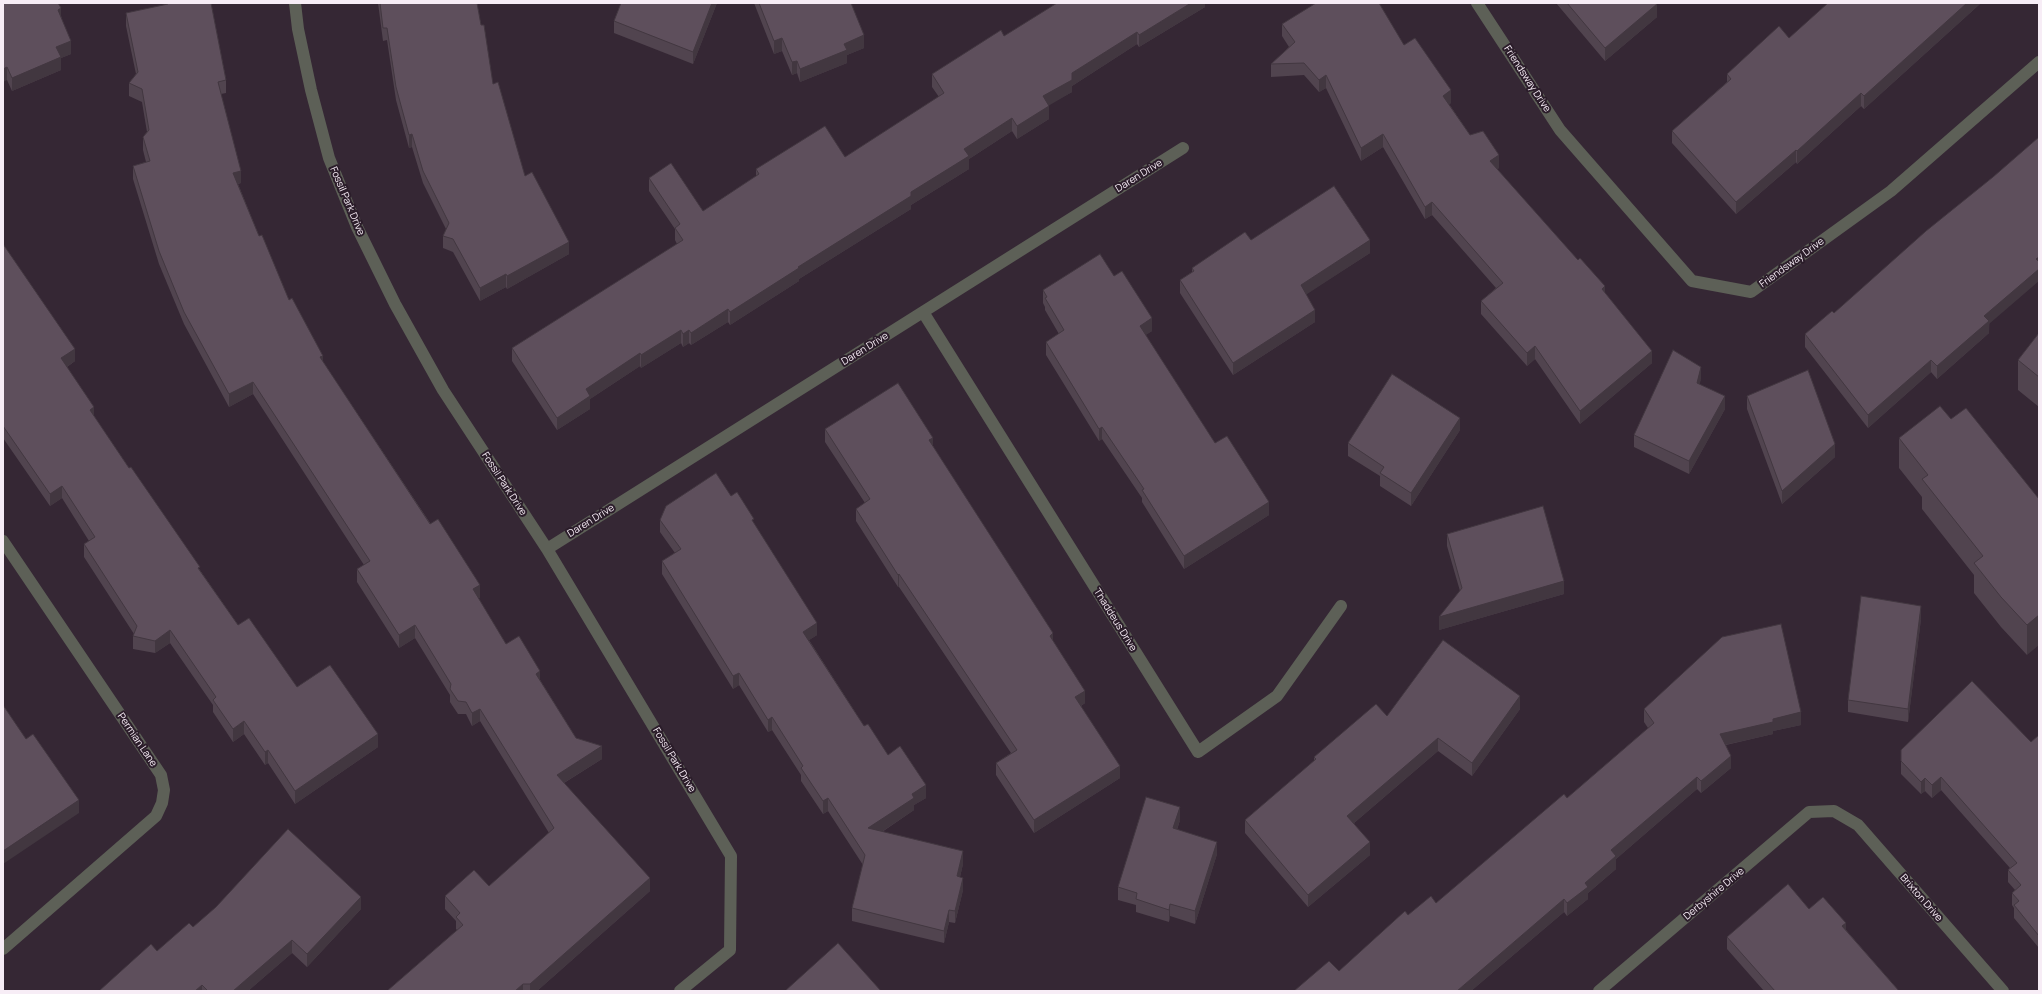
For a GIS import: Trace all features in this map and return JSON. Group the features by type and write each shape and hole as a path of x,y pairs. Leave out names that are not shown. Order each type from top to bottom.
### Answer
{"street":[{"name":"Fossil Park Drive","path":"295,3 298,28 311,90 329,158 357,226 395,304 442,390 547,549 731,856 730,950 680,991"},
{"name":"Friendsway Drive","path":"1477,3 1560,130 1692,282 1751,292 1891,191 2039,62"},
{"name":"Daren Drive","path":"547,549 1184,148"},
{"name":"Thaddeus Drive","path":"923,312 1198,752 1277,696 1341,606"},
{"name":"Permian Lane","path":"3,541 161,775 164,790 162,803 156,816 3,949"},
{"name":"Derbyshire Drive","path":"1599,991 1809,812 1834,811"},
{"name":"Brixton Drive","path":"1834,811 1858,825 2003,991"}],"building":[{"path":"3,3 58,3 61,8 58,10 71,41 56,47 61,57 12,78 7,67 3,69"},
{"path":"168,3 211,3 226,80 218,82 241,171 233,173 259,236 262,235 289,300 292,298 323,356 320,357 430,524 438,519 480,585 473,589 506,644 519,636 540,671 536,674 576,738 602,746 557,775 650,878 530,984 523,984 515,991 387,991 463,925 456,917 460,913 445,896 474,870 489,886 554,828 480,709 472,713 466,702 458,701 450,689 451,684 415,625 399,635 357,569 370,561 253,382 229,394 184,312 159,251 133,166 150,161 143,137 149,130 142,89 129,83 138,72 126,13"},
{"path":"380,3 477,3 481,25 484,25 493,84 498,82 525,176 532,172 569,242 507,276 506,274 480,288 453,239 443,236 449,223 423,171 412,134 409,135 396,87 387,28 383,28"},
{"path":"621,3 712,3 693,52 614,21"},
{"path":"759,3 851,3 864,35 844,44 847,50 800,69 797,61 792,62 782,38 774,41"},
{"path":"1057,3 1191,3 1139,35 1137,32 1072,73 1072,80 1043,96 1049,106 1017,126 1012,118 964,149 969,156 911,192 911,196 730,312 728,309 691,333 689,330 683,334 681,330 641,355 640,353 586,389 590,396 557,418 512,348 683,240 675,228 680,224 649,178 671,163 703,211 759,174 756,169 825,126 845,157 944,93 932,74 1001,30 1004,36"},
{"path":"1316,3 1379,3 1404,45 1415,38 1451,90 1443,96 1470,135 1483,131 1499,155 1490,161 1578,260 1580,258 1605,286 1602,289 1652,351 1580,411 1535,346 1527,353 1481,301 1503,283 1432,202 1425,207 1383,134 1361,148 1326,75 1319,80 1304,63 1271,64 1295,42 1282,24"},
{"path":"1567,3 1656,3 1657,4 1605,48"},
{"path":"1828,3 1967,3 1864,96 1861,93 1797,151 1796,150 1736,202 1672,131 1731,79 1727,74 1779,26 1789,38"},
{"path":"2039,137 2039,257 2036,259 2039,262 2039,269 1984,316 1989,321 1937,366 1931,360 1868,415 1805,334 1832,311 1834,313 1926,231 1993,177"},
{"path":"1334,186 1370,240 1301,285 1315,310 1233,363 1180,280 1194,271 1192,268 1245,232 1251,240"},
{"path":"3,244 75,349 61,358 94,407 90,410 129,468 131,467 200,567 198,568 238,625 249,618 297,687 330,665 378,734 295,791 268,750 265,752 244,721 233,729 213,700 216,697 170,630 155,641 133,636 137,626 84,544 95,537 62,486 50,494 3,426"},
{"path":"1100,254 1114,276 1122,271 1152,318 1140,326 1215,443 1227,436 1269,502 1184,556 1142,490 1144,489 1102,427 1099,429 1046,342 1064,330 1045,298 1047,297 1043,290"},
{"path":"2039,333 2039,377 2018,360"},
{"path":"1673,350 1701,367 1697,383 1725,396 1689,461 1634,435"},
{"path":"1808,370 1835,444 1782,491 1747,396"},
{"path":"1392,374 1460,418 1411,493 1380,473 1384,467 1348,443"},
{"path":"898,383 933,438 929,440 1053,633 1050,636 1085,691 1075,697 1120,766 1034,820 996,763 1017,750 899,574 898,575 856,509 870,499 825,429"},
{"path":"1940,406 1951,419 1966,408 2039,499 2039,615 2027,625 2001,597 1974,563 1983,556 1922,479 1928,475 1899,438"},
{"path":"716,473 731,496 737,492 754,519 752,520 817,623 803,632 864,726 868,724 888,755 900,746 926,785 912,794 914,798 868,828 963,851 957,876 963,878 955,911 949,910 944,931 852,908 865,855 828,798 823,801 801,768 803,766 772,717 768,720 739,673 733,676 662,561 681,549 660,520 666,506"},
{"path":"1543,506 1564,581 1439,617 1462,588 1447,534"},
{"path":"1861,596 1921,606 1908,709 1848,700"},
{"path":"1781,624 1801,712 1773,719 1773,722 1720,734 1731,756 1701,781 1697,777 1611,850 1616,856 1585,883 1588,887 1567,903 1564,899 1457,991 1294,991 1329,961 1339,971 1405,911 1408,915 1431,896 1436,903 1564,794 1567,798 1654,723 1644,709 1722,637"},
{"path":"1443,640 1520,696 1472,763 1438,738 1347,816 1370,842 1308,895 1245,820 1316,759 1314,757 1376,704 1387,716"},
{"path":"1972,681 2031,742 2039,735 2039,936 2014,905 2019,901 2012,893 2021,885 2008,870 2017,863 1941,777 1932,785 1925,778 1921,782 1901,761 1901,750"},
{"path":"3,705 26,739 33,734 79,800 3,851"},
{"path":"1146,797 1180,807 1173,828 1217,842 1195,911 1170,904 1169,910 1136,899 1137,893 1118,887"},
{"path":"288,829 361,897 307,954 292,940 233,991 208,991 202,985 195,991 99,991 151,944 157,951 189,923 193,927 216,907"},
{"path":"1788,884 1809,909 1823,897 1846,923 1842,926 1899,991 1775,991 1727,937"},
{"path":"838,943 881,991 785,991"}]}
